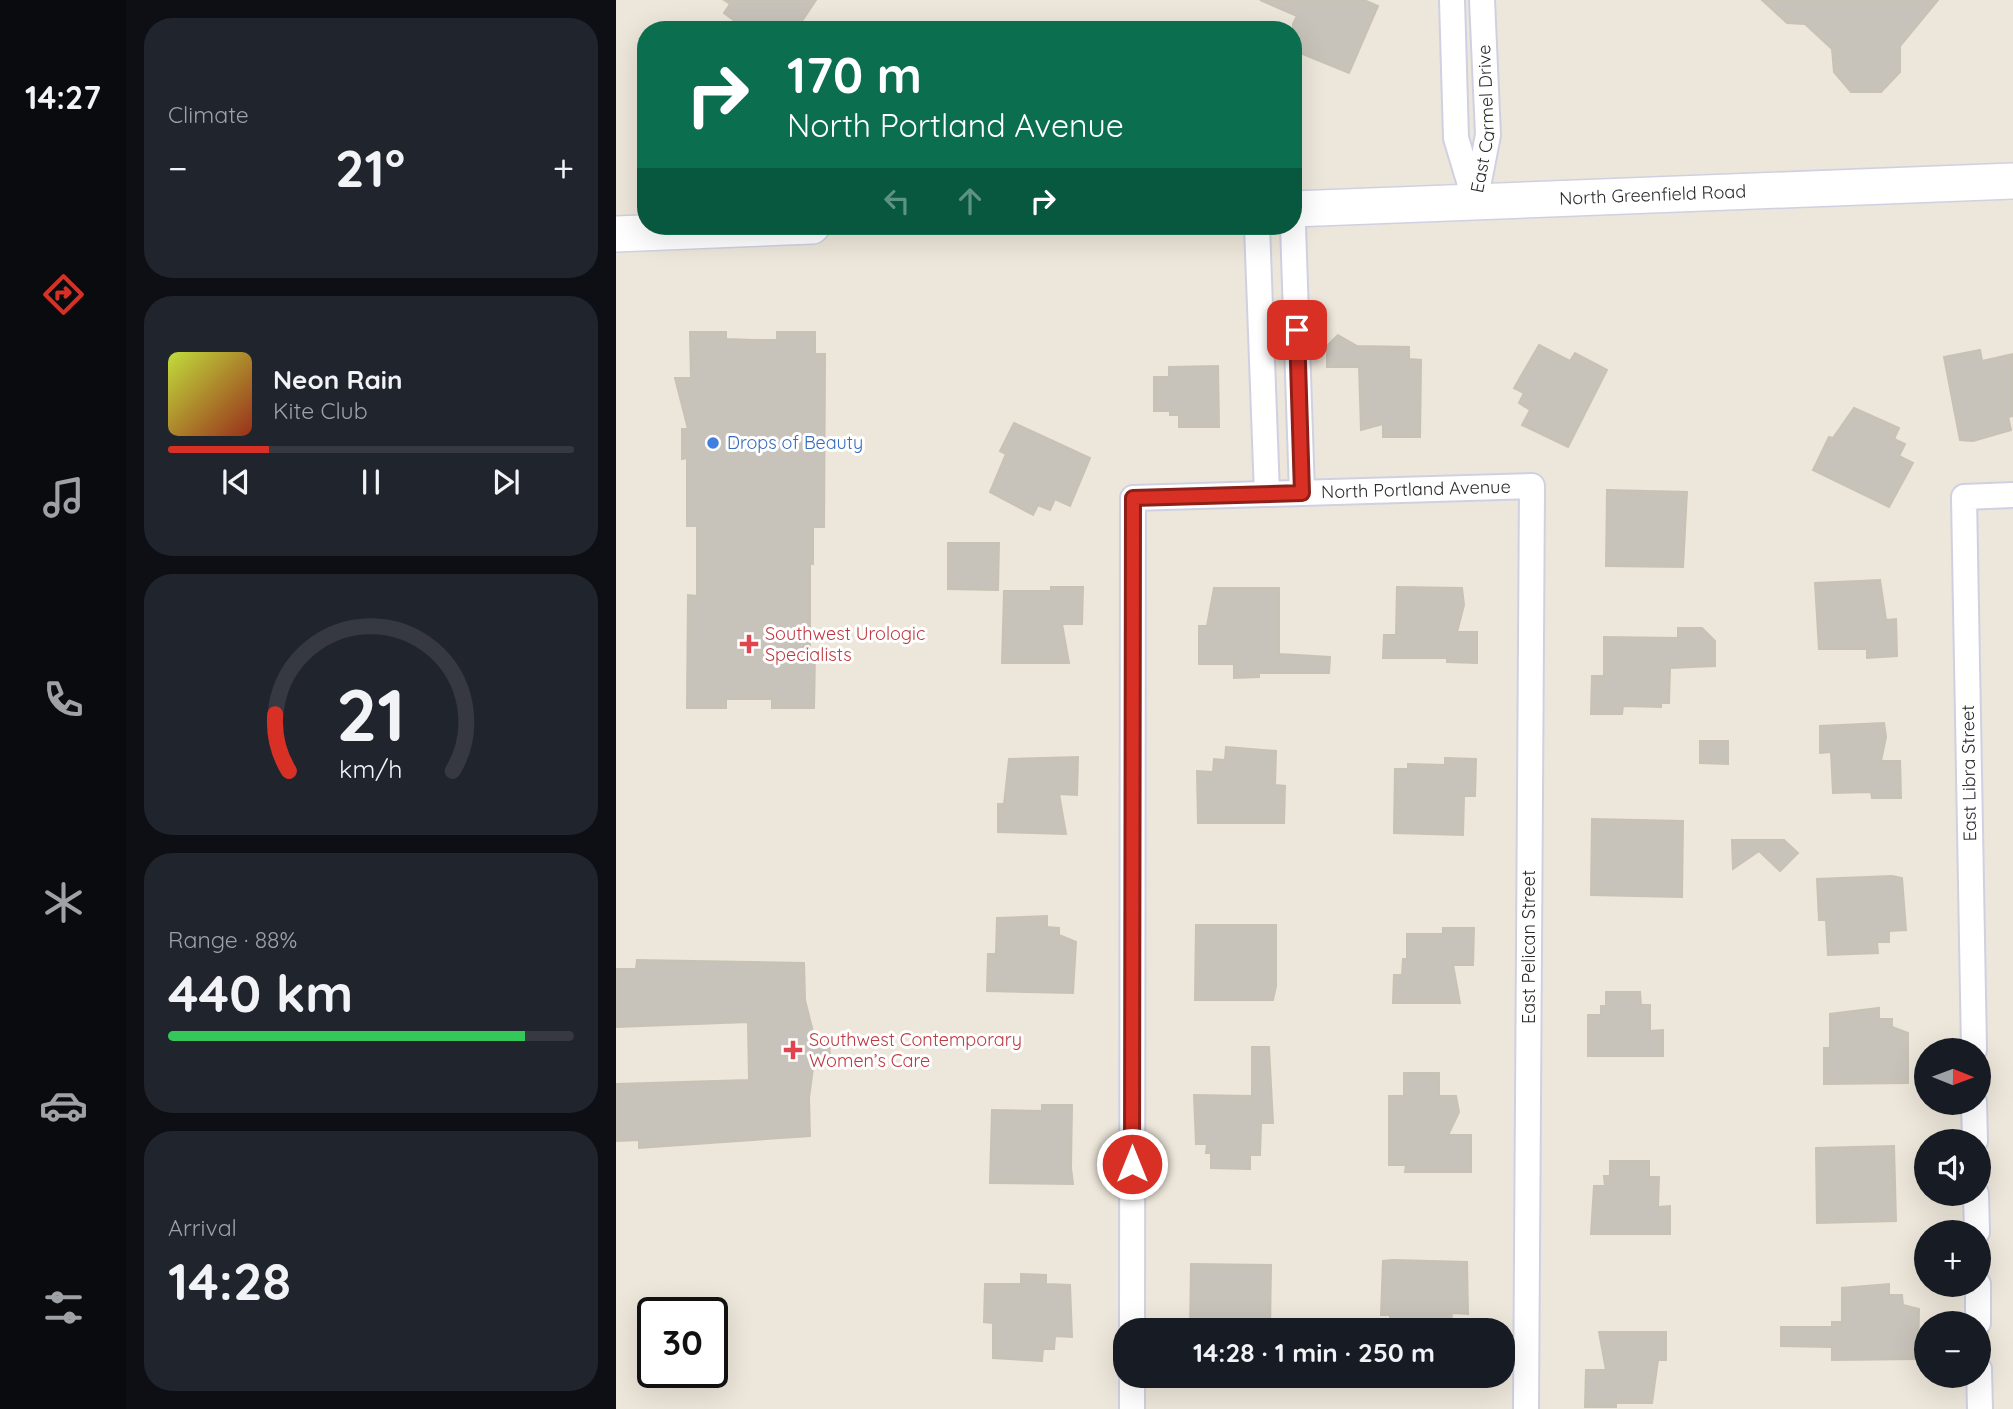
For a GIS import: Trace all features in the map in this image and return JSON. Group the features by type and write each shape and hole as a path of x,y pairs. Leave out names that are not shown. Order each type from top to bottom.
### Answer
{"main road":[{"name":"North Greenfield Road","path":"1302,209 2013,181"},
{"path":"616,234 637,233"}],"street":[{"name":"East Carmel Drive","path":"1452,0 1456,138 1475,201"},
{"name":"East Carmel Drive","path":"1475,201 1488,135 1482,0"},
{"path":"1257,235 1267,494"},
{"path":"1293,235 1302,493"},
{"name":"North Portland Avenue","path":"1132,1318 1133,498 1532,486"},
{"name":"East Pelican Street","path":"1526,1409 1532,486"},
{"name":"East Libra Street","path":"1973,1038 1964,497 2013,495"},
{"path":"1132,1388 1132,1409"},
{"path":"1979,1388 1980,1409"}],"building":[{"path":"724,0 816,0 802,21 735,21 724,13 730,4"},
{"path":"1260,0 1364,0 1378,6 1349,73 1302,54 1302,21 1294,21 1297,16"},
{"path":"1762,0 1938,0 1900,46 1900,72 1881,92 1851,92 1834,72 1832,49 1805,24 1787,23"},
{"path":"690,332 726,332 726,339 777,340 777,332 815,332 815,354 825,354 824,527 813,527 813,564 810,564 810,655 815,655 814,708 772,708 772,699 726,699 726,708 687,708 688,595 697,596 697,526 687,526 687,458 682,459 682,429 688,429 675,378 691,378"},
{"path":"1338,335 1357,346 1409,347 1409,359 1421,360 1420,437 1383,437 1383,424 1361,430 1359,367 1327,367 1327,346"},
{"path":"1539,345 1570,361 1575,353 1607,370 1568,447 1522,425 1530,410 1519,403 1524,393 1514,388"},
{"path":"1980,350 1982,361 2013,354 2013,416 2008,417 2011,430 1973,441 1960,440 1944,357"},
{"path":"1218,366 1219,427 1179,427 1179,415 1170,415 1170,411 1154,411 1154,377 1169,377 1169,367"},
{"path":"1854,408 1899,428 1894,439 1905,444 1899,456 1913,463 1889,507 1813,470 1829,437 1833,438"},
{"path":"1014,423 1090,458 1070,506 1055,499 1050,510 1038,505 1033,515 990,492 1006,454 1000,451"},
{"path":"1607,490 1687,492 1683,567 1606,566"},
{"path":"948,543 999,543 998,590 948,589"},
{"path":"1880,580 1886,620 1896,619 1897,656 1867,658 1867,649 1819,649 1815,583"},
{"path":"1051,587 1083,587 1082,624 1062,624 1069,663 1002,663 1004,591 1051,591"},
{"path":"1397,587 1462,588 1464,605 1457,632 1477,632 1477,663 1447,662 1447,658 1383,658 1384,635 1396,635"},
{"path":"1214,588 1279,588 1279,654 1330,657 1329,673 1259,673 1259,677 1234,678 1234,664 1199,664 1199,626 1207,626"},
{"path":"1678,628 1702,628 1715,641 1715,666 1670,668 1669,703 1661,703 1661,707 1623,706 1622,714 1591,714 1592,676 1604,676 1604,637 1678,638"},
{"path":"1884,723 1886,737 1881,761 1900,761 1901,798 1872,798 1871,792 1833,793 1831,752 1820,753 1820,726"},
{"path":"1700,741 1728,741 1728,764 1700,763"},
{"path":"1226,747 1276,751 1275,785 1285,786 1284,823 1198,823 1197,771 1213,772 1214,759 1225,760"},
{"path":"1078,757 1077,795 1059,794 1066,834 998,832 998,804 1004,804 1009,759"},
{"path":"1445,758 1476,759 1475,796 1464,796 1463,835 1394,833 1395,769 1408,769 1408,764 1445,765"},
{"path":"1592,819 1683,821 1682,897 1591,895"},
{"path":"1732,840 1784,840 1798,853 1780,871 1759,851 1733,869"},
{"path":"1892,876 1902,878 1906,930 1889,931 1889,942 1877,942 1878,953 1828,955 1826,920 1819,920 1817,879"},
{"path":"1047,916 1047,927 1059,928 1059,935 1076,942 1073,993 987,991 988,954 996,954 997,918"},
{"path":"1196,925 1276,925 1276,986 1273,1000 1195,1000"},
{"path":"1443,928 1474,928 1473,965 1453,965 1460,1003 1393,1003 1394,975 1402,975 1403,959 1407,959 1407,934 1443,934"},
{"path":"637,960 804,963 805,1000 814,1036 829,1036 830,1059 814,1060 809,1098 810,1136 639,1148 639,1140 616,1141 616,1084 749,1080 748,1022 616,1027 616,969 636,969"},
{"path":"1606,992 1640,992 1641,1005 1650,1005 1650,1031 1663,1030 1663,1056 1588,1056 1588,1015 1601,1015 1601,1006 1606,1006"},
{"path":"1879,1008 1879,1019 1892,1019 1892,1027 1908,1033 1908,1083 1824,1084 1824,1048 1830,1048 1830,1014"},
{"path":"1252,1047 1269,1047 1273,1123 1261,1123 1260,1155 1250,1155 1250,1169 1211,1168 1211,1153 1206,1153 1207,1144 1196,1144 1194,1095 1252,1096"},
{"path":"1404,1073 1439,1073 1439,1096 1456,1096 1459,1112 1448,1135 1471,1135 1471,1172 1405,1172 1406,1165 1389,1165 1389,1096 1404,1096"},
{"path":"1042,1105 1072,1105 1073,1184 990,1183 992,1110 1042,1111"},
{"path":"1894,1146 1896,1221 1817,1223 1816,1148"},
{"path":"1610,1161 1649,1161 1649,1177 1659,1177 1658,1207 1670,1206 1670,1234 1591,1234 1594,1186 1605,1186 1604,1176 1610,1176"},
{"path":"1383,1261 1467,1262 1468,1314 1452,1313 1452,1318 1390,1318 1390,1315 1381,1315"},
{"path":"1191,1264 1271,1265 1270,1318 1190,1318"},
{"path":"1021,1274 1046,1275 1046,1284 1070,1285 1072,1337 1055,1336 1054,1349 1043,1349 1042,1361 993,1358 993,1323 984,1322 985,1284 1021,1284"},
{"path":"1889,1284 1889,1295 1902,1295 1903,1305 1919,1309 1914,1311 1914,1359 1832,1360 1832,1347 1781,1346 1781,1327 1832,1327 1832,1322 1842,1322 1842,1288"},
{"path":"1599,1332 1666,1332 1666,1360 1658,1360 1652,1403 1616,1403 1616,1407 1585,1407 1586,1370 1606,1370"}],"place":[{"name":"Drops of Beauty","path":"713,443"},
{"name":"Southwest Urologic Specialists","path":"749,644"},
{"name":"Southwest Contemporary Women’s Care","path":"793,1050"}],"route":[{"path":"1132,1164 1133,498 1302,493 1297,330"}]}
